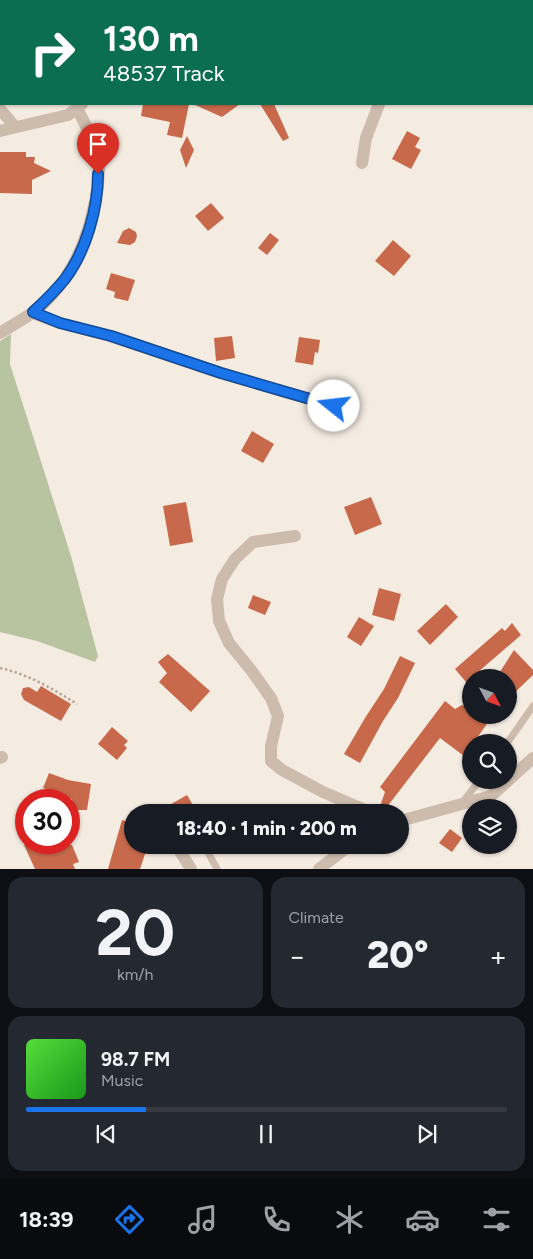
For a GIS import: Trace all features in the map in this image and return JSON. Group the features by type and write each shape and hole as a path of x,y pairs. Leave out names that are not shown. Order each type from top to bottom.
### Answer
{"street":[{"path":"362,163 366,138 379,105"},
{"path":"0,131 68,115 80,106 93,140 98,160 98,189 90,226 79,256 65,278 33,312 0,333"},
{"path":"0,109 15,127"},
{"path":"33,312 60,323 111,336 221,373 334,406"},
{"path":"296,536 253,542 235,559 222,579 217,598 219,621 229,643 271,698 278,716 271,746 271,761 282,770 323,792 351,804"},
{"path":"409,819 491,796 533,758"},
{"path":"182,854 191,869"},
{"path":"319,869 338,854"}],"lane":[{"path":"514,734 533,706"},
{"path":"460,806 473,789"},
{"path":"209,854 217,869"}],"path":[{"path":"0,668 13,671 49,687 77,704"}],"green space":[{"path":"11,334 10,364 71,556 98,656 95,662 37,641 0,632 0,341"}],"building":[{"path":"143,105 189,105 182,138 167,135 170,122 141,116"},
{"path":"195,105 239,105 222,117"},
{"path":"261,105 274,105 289,138 283,141"},
{"path":"407,131 420,138 415,147 421,150 411,169 392,159"},
{"path":"187,136 194,150 186,168 180,150"},
{"path":"0,152 26,152 26,157 35,157 34,163 51,171 32,180 32,194 0,193"},
{"path":"211,203 224,218 208,231 195,216"},
{"path":"129,228 136,232 135,242 130,245 117,243 123,231"},
{"path":"270,233 279,240 267,255 258,248"},
{"path":"393,240 411,256 394,276 375,261"},
{"path":"111,273 135,280 128,301 115,298 115,292 106,289"},
{"path":"232,336 235,358 216,361 214,338"},
{"path":"299,337 320,340 318,353 315,352 313,365 295,362"},
{"path":"252,431 274,444 263,463 241,451"},
{"path":"371,497 382,524 355,535 344,507"},
{"path":"186,502 193,542 170,546 163,506"},
{"path":"379,588 401,594 394,621 372,615"},
{"path":"253,595 271,602 265,615 248,608"},
{"path":"446,604 458,617 430,645 417,631"},
{"path":"359,617 374,626 361,646 347,637"},
{"path":"512,623 521,635 481,669 462,669 462,677 455,669 502,628 505,631"},
{"path":"514,650 533,670 533,675 518,689 518,669 502,669"},
{"path":"168,654 210,691 191,712 159,682 167,673 158,662"},
{"path":"400,656 415,663 398,698 360,763 344,754 384,689"},
{"path":"41,686 71,704 61,721 24,700 21,694 23,688 29,687 37,692"},
{"path":"445,701 455,709 462,705 462,724 487,724 480,734 462,734 462,754 440,738 389,804 381,804 385,792 380,787"},
{"path":"112,727 128,741 124,745 127,748 117,760 98,744"},
{"path":"49,773 68,780 91,784 87,810 80,810 80,789 43,788"},
{"path":"187,795 192,804 171,804"},
{"path":"122,820 124,821 124,854 145,854 140,869 108,869"},
{"path":"450,829 462,838 452,852 439,843"},
{"path":"28,854 76,854 79,862 73,864 75,869 35,869"}],"route":[{"path":"98,174 98,189 90,226 79,256 52,294 33,312 60,323 111,336 179,360 334,406"}]}
